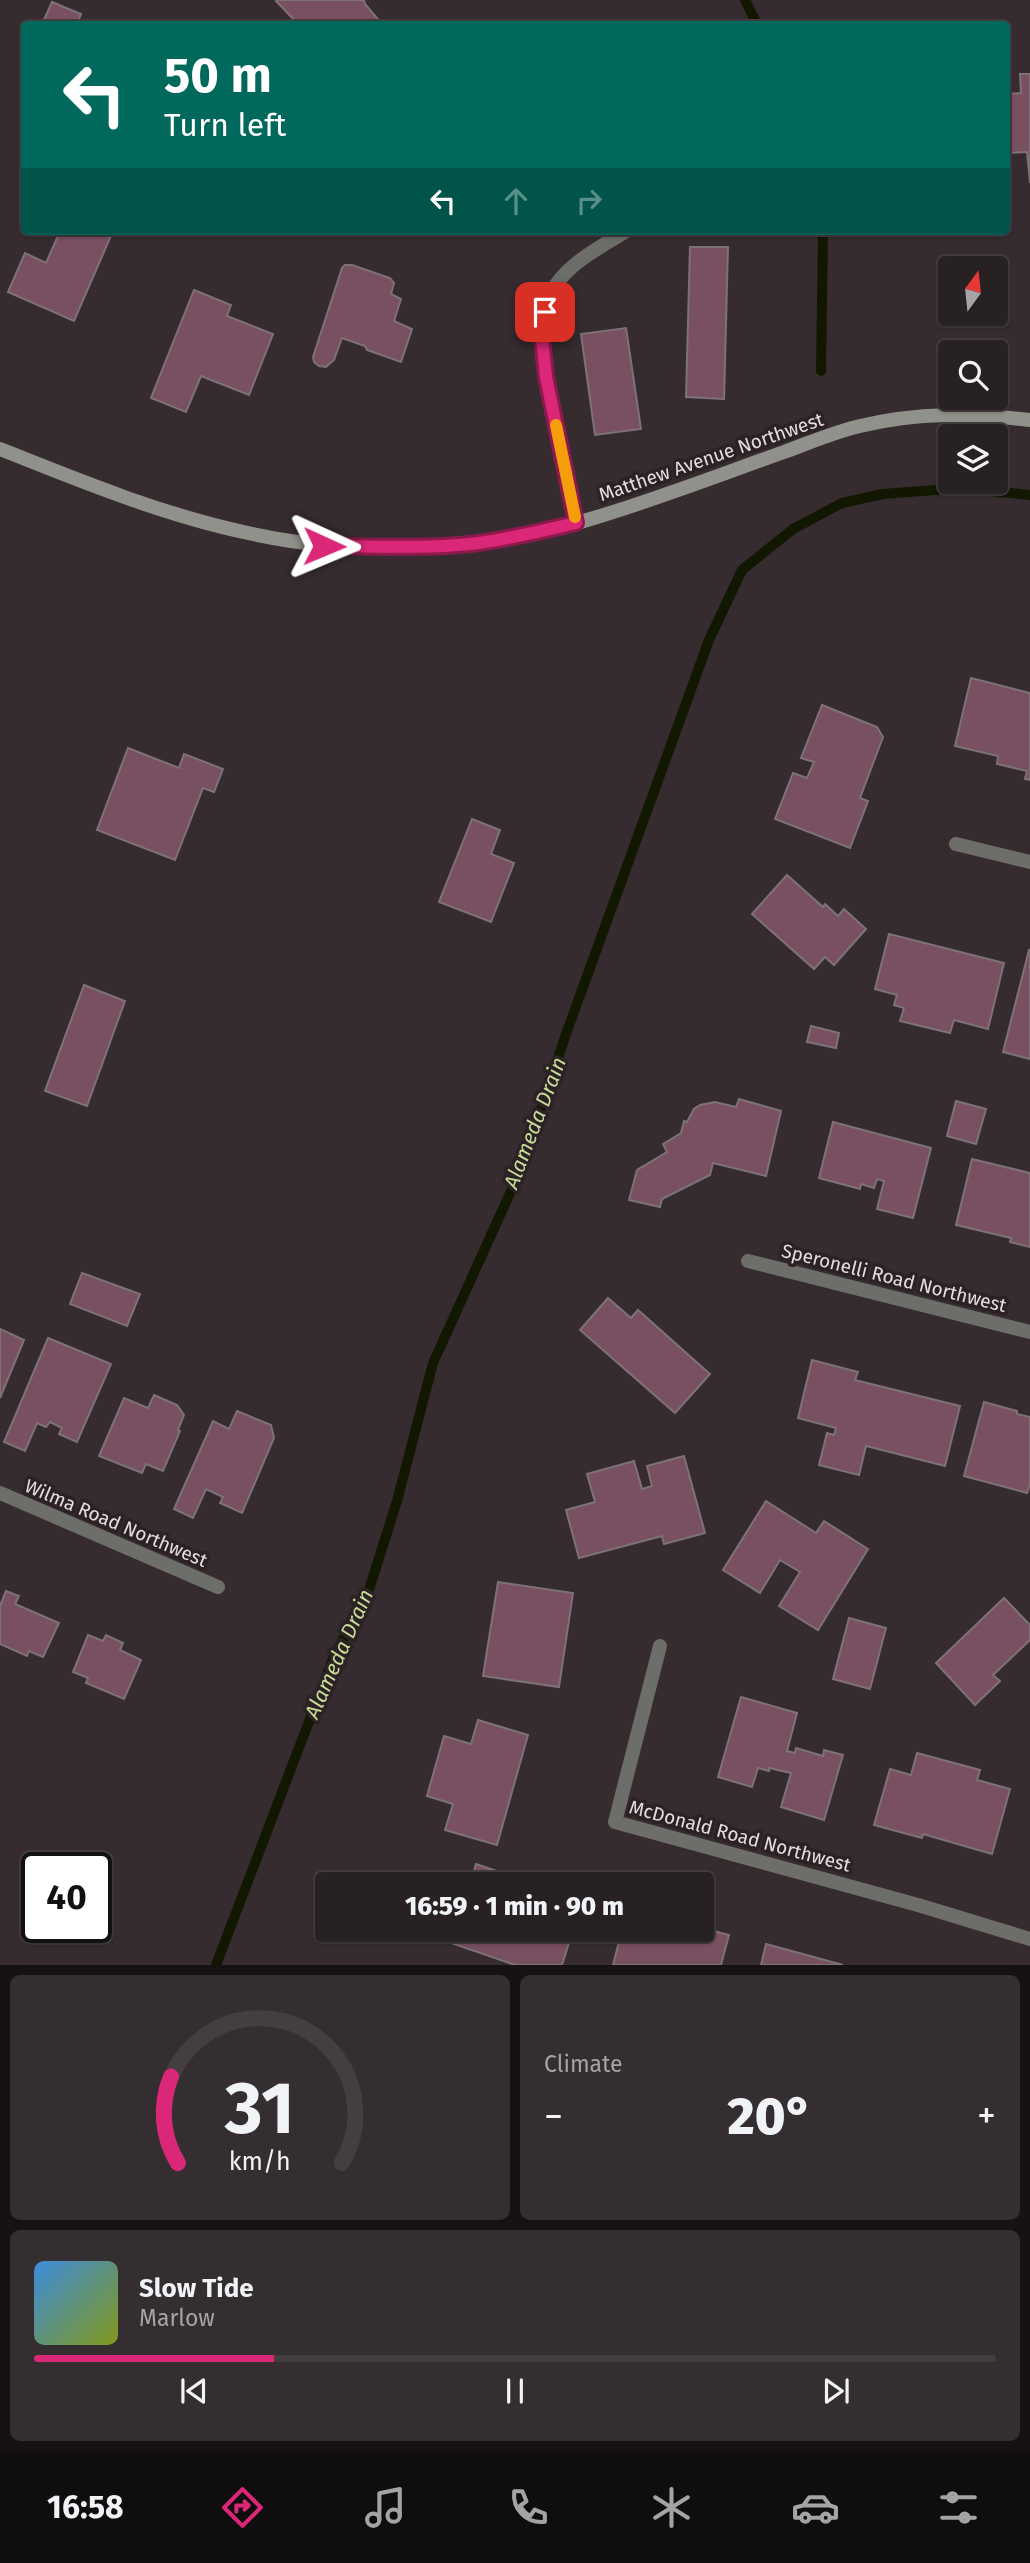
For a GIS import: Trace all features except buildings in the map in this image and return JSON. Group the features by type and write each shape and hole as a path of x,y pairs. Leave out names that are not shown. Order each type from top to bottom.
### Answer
{"street":[{"path":"576,523 546,377 541,328 548,296 573,264 620,235"},
{"name":"Matthew Avenue Northwest","path":"0,449 177,515 248,533 324,546 408,547 470,544 576,523 624,509 858,426 911,417 975,413 1030,419"},
{"path":"956,844 1030,862"},
{"name":"Speronelli Road Northwest","path":"748,1261 1030,1332"},
{"name":"Wilma Road Northwest","path":"0,1493 218,1587"},
{"name":"McDonald Road Northwest","path":"660,1646 615,1822 918,1905 1030,1939"}],"waterway":[{"path":"745,0 756,21"},
{"path":"821,371 823,235"},
{"name":"Alameda Drain","path":"216,1965 334,1656 367,1596 397,1501 433,1363 521,1169 566,1034 709,640 742,570 793,529 842,503 882,494 962,488 1030,495"}],"slow traffic":[{"path":"556,425 575,517"}],"route":[{"path":"324,546 408,547 470,544 576,523 546,377 541,328 545,312"}]}
